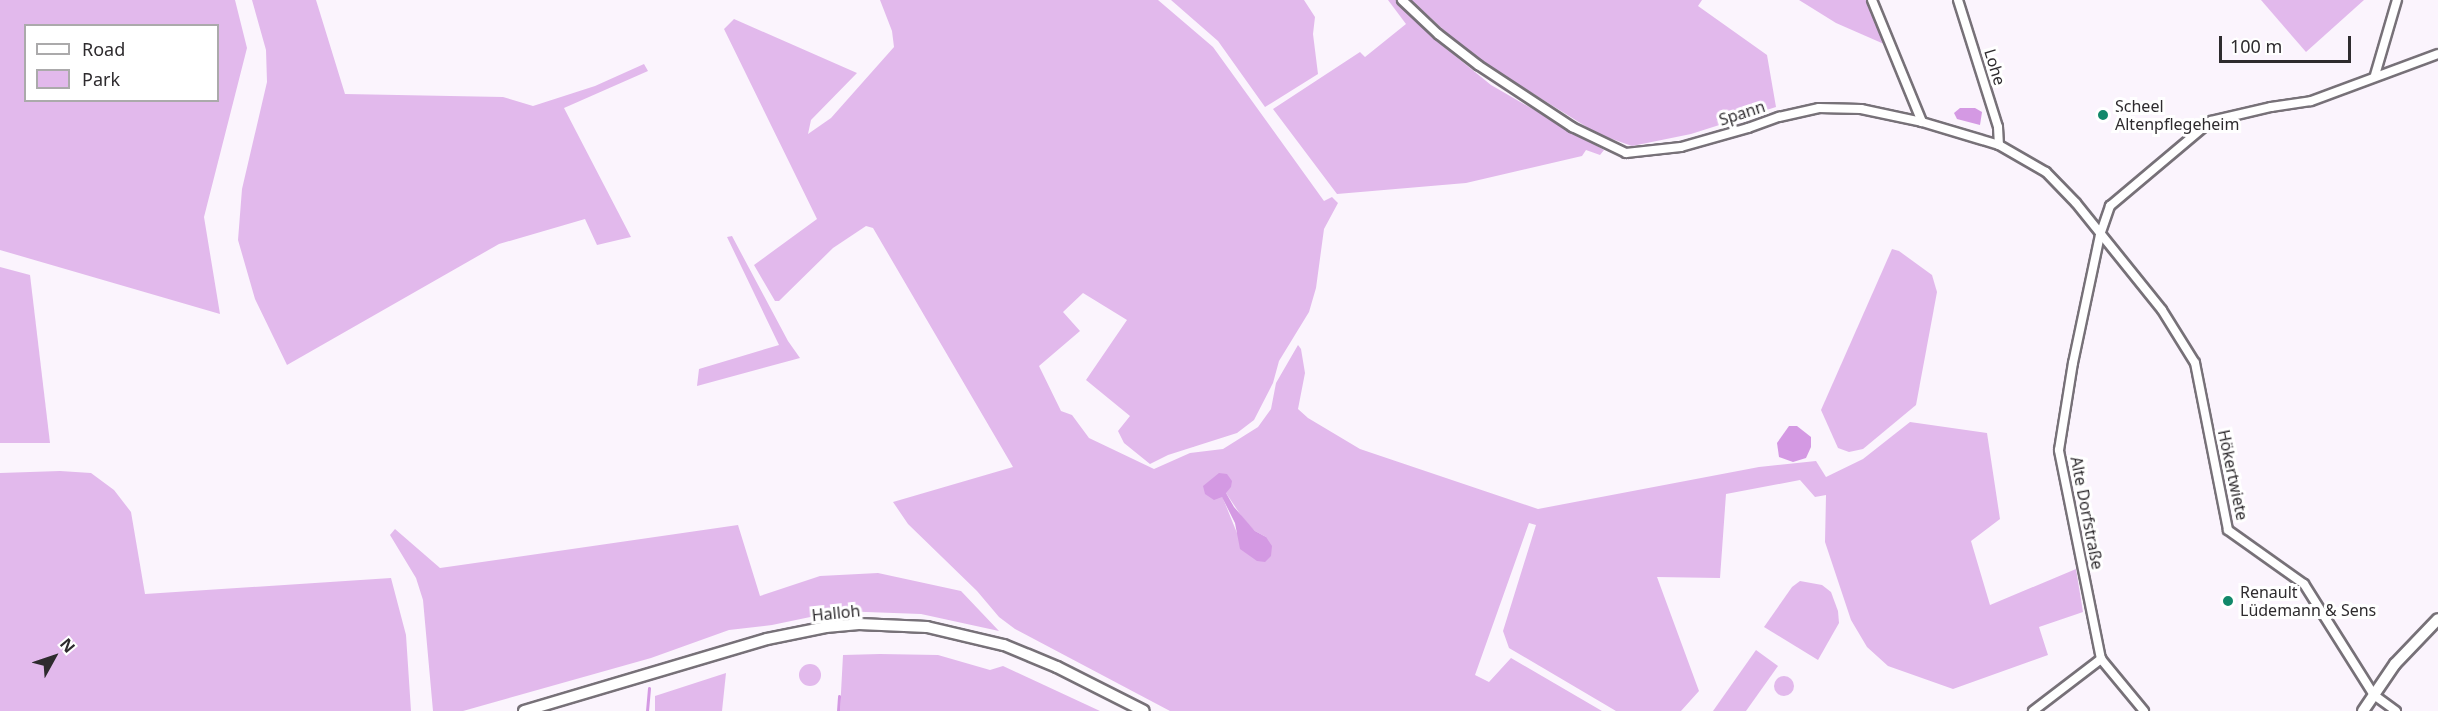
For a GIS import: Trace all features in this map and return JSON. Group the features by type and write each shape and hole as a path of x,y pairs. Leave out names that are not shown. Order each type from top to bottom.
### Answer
{"main road":[{"path":"2363,711 2395,664 2438,619"},
{"name":"Halloh","path":"524,711 767,639 825,627 859,624 927,627 987,639 1057,667 1144,711"}],"street":[{"name":"Spann","path":"1402,0 1438,34 1478,65 1572,127 1626,153 1681,147 1779,117 1819,108 1861,109 1922,122 1999,145 2046,172 2076,203 2100,235"},
{"path":"1873,0 1922,122"},
{"name":"Lohe","path":"1958,0 1998,127 1999,145"},
{"path":"2375,75 2397,0"},
{"name":"Alte Dorfstraße","path":"2144,711 2100,659 2059,450 2073,363 2100,235 2110,206 2211,121 2271,107 2311,101 2346,90 2375,75 2438,54"},
{"name":"Hökertwiete","path":"2100,235 2162,309 2195,363 2228,530 2304,585 2374,695"},
{"path":"2033,711 2100,659"},
{"path":"2374,695 2396,711"}],"green space":[{"path":"0,0 235,0 247,48 204,217 220,314 0,250"},
{"path":"252,0 316,0 345,94 503,97 533,106 595,86 644,64 648,71 564,108 631,237 597,245 585,219 499,244 287,365 255,299 238,240 242,189 267,82 266,50"},
{"path":"880,0 1158,0 1213,47 1324,201 1332,197 1338,203 1324,229 1316,288 1309,312 1279,361 1273,383 1254,420 1237,433 1168,455 1150,464 1124,443 1118,431 1130,416 1086,380 1127,320 1083,293 1063,312 1080,331 1039,366 1061,411 1072,415 1089,438 1154,469 1190,453 1223,449 1258,427 1271,409 1276,383 1298,345 1301,349 1305,373 1298,409 1308,418 1360,449 1538,509 1759,467 1816,461 1826,477 1863,459 1910,422 1987,433 2000,519 1971,541 1990,605 2076,569 2083,612 2039,627 2048,655 1953,689 1888,666 1867,647 1851,620 1825,542 1826,495 1815,497 1800,480 1726,494 1720,578 1657,577 1699,691 1681,711 1616,711 1509,648 1503,631 1536,525 1529,523 1475,675 1489,682 1511,658 1602,711 1170,711 1015,629 999,617 977,591 908,524 893,502 1013,467 873,228 866,226 833,248 779,301 775,301 754,265 817,219 724,29 734,19 857,73 811,120 808,134 831,118 894,47 892,31","holes":["1226,493 1242,517 1255,531 1266,537 1237,533 1222,496"]},
{"path":"1171,0 1304,0 1315,17 1313,34 1318,74 1265,107 1218,41"},
{"path":"1388,0 1396,0 1438,42 1491,85 1604,150 1600,155 1586,150 1582,156 1466,183 1337,194 1273,109 1360,52 1365,57 1406,24"},
{"path":"1411,0 1702,0 1698,6 1767,55 1776,107 1691,134 1632,146 1598,134 1471,55"},
{"path":"1799,0 1868,0 1884,44 1836,23"},
{"path":"2261,0 2364,0 2306,52"},
{"path":"732,236 788,341 800,358 697,386 699,369 779,345 727,237"},
{"path":"1892,249 1899,251 1932,275 1937,292 1916,405 1863,449 1849,452 1838,448 1821,410"},
{"path":"0,267 30,275 50,443 0,443"},
{"path":"60,471 91,473 114,490 131,512 145,594 391,578 406,635 411,711 0,711 0,473"},
{"path":"738,525 760,596 820,576 878,573 961,591 999,631 921,614 839,611 772,625 729,630 651,658 463,711 433,711 423,600 416,578 390,535 395,529 440,568"},
{"path":"1800,581 1822,585 1831,592 1838,611 1839,623 1818,660 1764,627 1792,587"},
{"path":"1756,650 1778,666 1746,711 1713,711"},
{"path":"843,655 938,655 990,670 1003,666 1100,711 840,711"},
{"path":"810,664 818,667 821,675 818,683 810,686 802,683 799,675 802,667"},
{"path":"726,673 722,711 655,711 655,696"},
{"path":"1784,676 1791,679 1794,686 1791,693 1784,696 1777,693 1774,686 1777,679"}],"shaded area":[{"path":"1960,108 1975,108 1982,112 1980,125 1957,119 1954,113"},
{"path":"1789,426 1797,426 1811,437 1811,447 1806,458 1793,462 1779,457 1777,443"},
{"path":"1219,473 1227,474 1232,481 1226,493 1234,507 1255,531 1266,537 1272,546 1271,556 1265,562 1257,561 1240,549 1235,523 1222,497 1214,500 1205,494 1203,486"}],"waterway":[{"path":"647,711 649,688"},
{"path":"838,711 839,696"}],"place":[{"name":"Scheel Altenpflegeheim","path":"2103,115"},
{"name":"Renault Lüdemann & Sens","path":"2228,601"}]}
